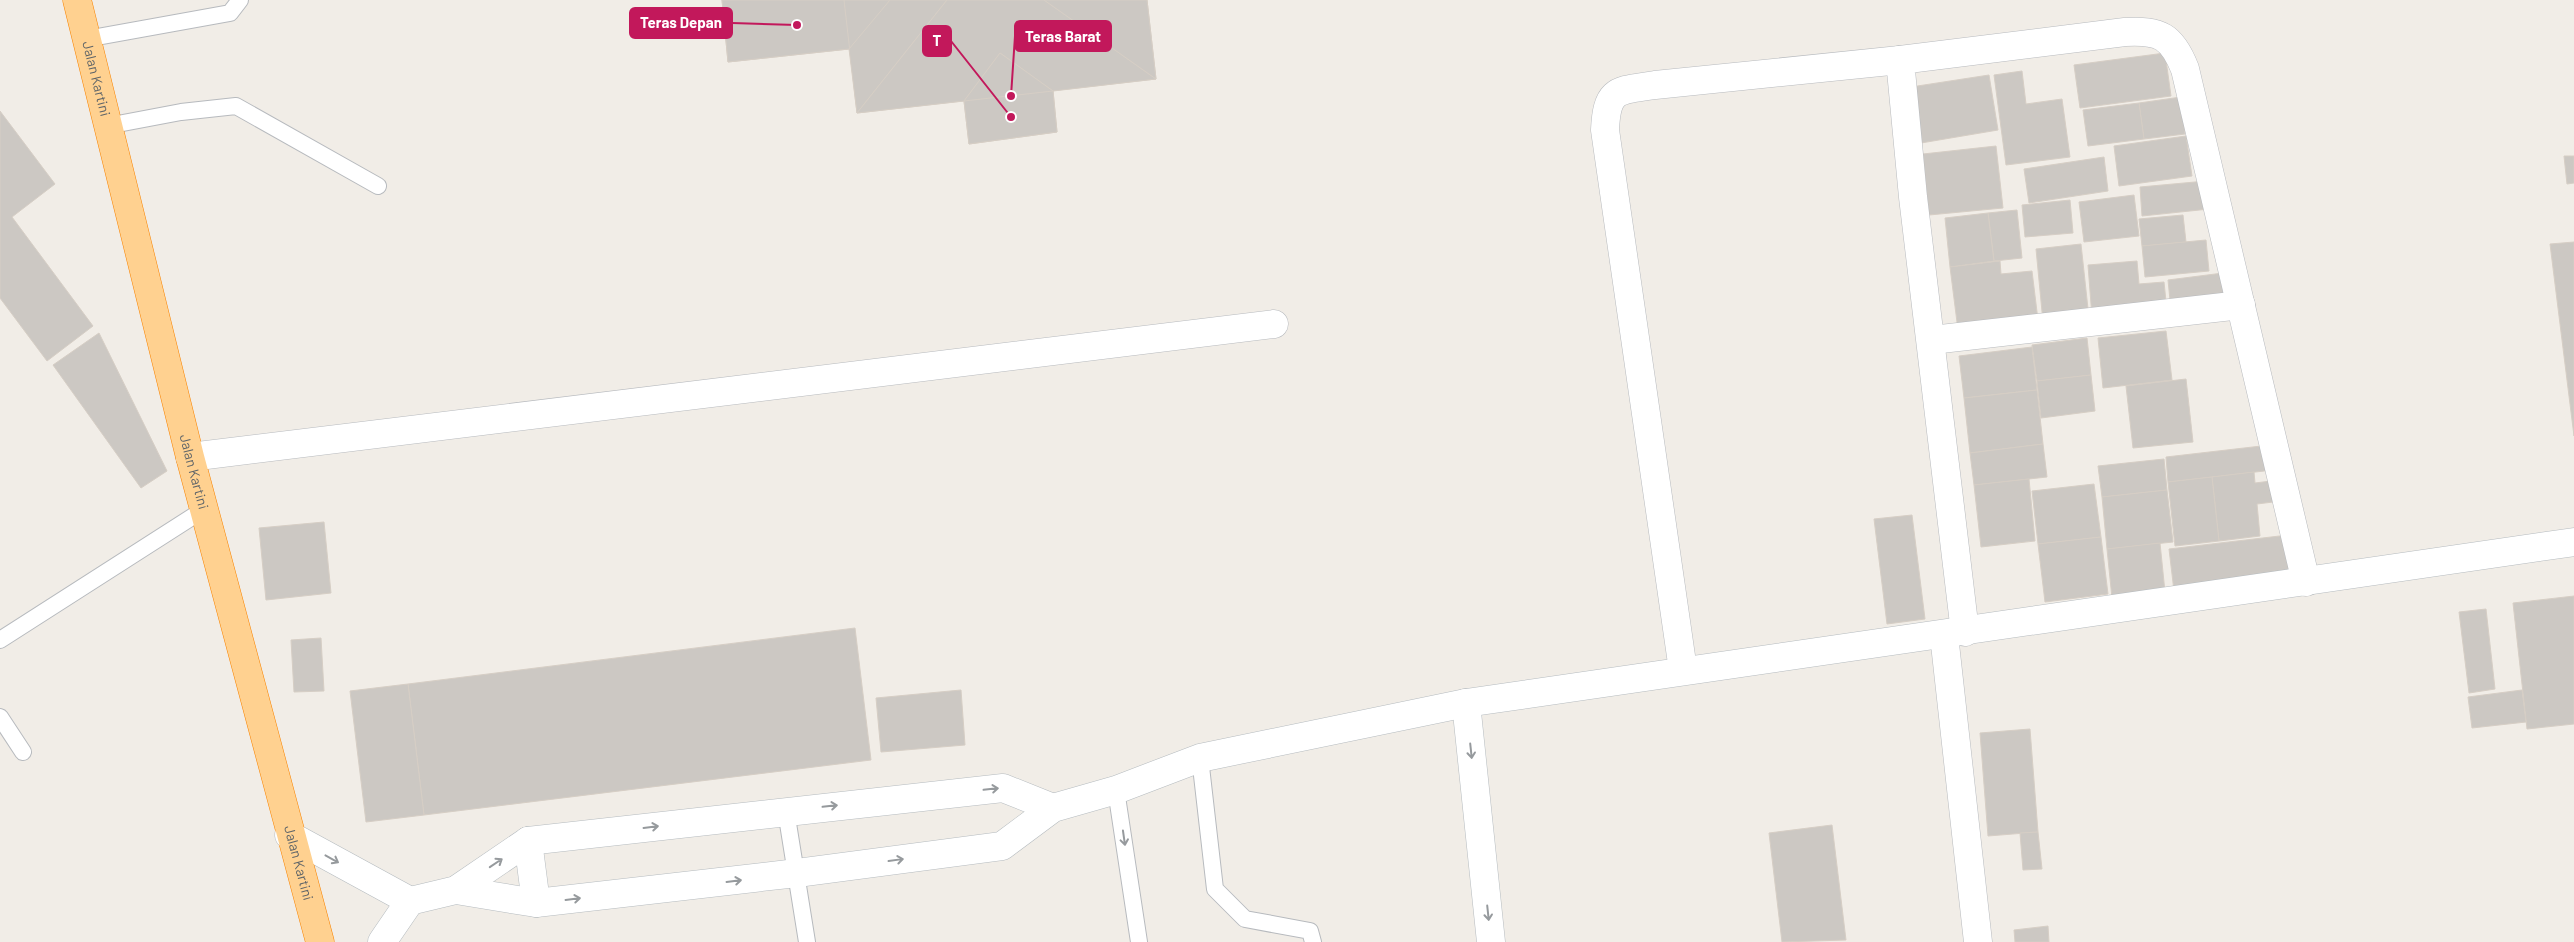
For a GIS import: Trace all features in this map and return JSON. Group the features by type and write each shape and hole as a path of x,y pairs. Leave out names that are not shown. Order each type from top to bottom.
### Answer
{"highway":[{"name":"Jalan Kartini","path":"77,0 203,510 289,835 320,942"}],"street":[{"path":"1683,670 1605,130 1608,106 1613,96 1622,90 1655,85 1900,60 2125,32 2153,32 2168,38 2179,53 2185,69 2306,582"},
{"path":"1900,60 1914,197 1932,340 1978,942"},
{"path":"1932,340 2241,305"},
{"path":"190,457 1274,324"},
{"path":"456,890 536,904 798,873 1002,846 1053,808 1116,790 1200,758 1466,702 1683,670 1954,634 2574,542"},
{"path":"1466,702 1491,942"},
{"path":"289,835 410,901 456,890 528,841 1002,788 1053,808"},
{"path":"528,841 536,904"},
{"path":"382,942 410,901"}],"lane":[{"path":"86,39 230,14 240,0"},
{"path":"108,126 181,112 236,106 378,186"},
{"path":"0,640 203,510"},
{"path":"0,717 23,752"},
{"path":"1200,758 1215,890 1245,919 1310,931 1313,942"},
{"path":"1116,790 1139,942"},
{"path":"786,811 809,942"}],"building":[{"path":"722,0 844,0 849,49 728,62"},
{"path":"722,0 890,0 849,49 728,62"},
{"path":"844,0 1147,0 1156,79 857,113"},
{"path":"890,0 947,0 857,113 849,49"},
{"path":"947,0 1044,0 1156,79 1053,91 1000,53 964,101 857,113"},
{"path":"1044,0 1147,0 1156,79"},
{"path":"1000,53 1053,91 1057,132 969,144 964,101"},
{"path":"2165,53 2171,96 2080,108 2074,65"},
{"path":"2022,71 2026,104 2062,99 2070,157 2006,165 1994,75"},
{"path":"1989,75 1998,130 1921,143 1911,87"},
{"path":"1053,91 1057,132 969,144 964,101"},
{"path":"2181,97 2185,134 2144,139 2139,103"},
{"path":"2139,103 2144,139 2088,146 2083,110"},
{"path":"0,111 55,184 12,217 93,326 47,361 0,298"},
{"path":"2186,136 2192,176 2119,186 2114,146"},
{"path":"1996,146 2003,208 1929,215 1923,154"},
{"path":"2564,156 2574,156 2574,183 2567,184"},
{"path":"2104,157 2108,191 2029,203 2024,169"},
{"path":"2206,181 2209,209 2142,216 2140,187"},
{"path":"2134,195 2139,236 2084,242 2079,202"},
{"path":"2070,200 2073,233 2025,237 2022,205"},
{"path":"2017,210 2022,258 1994,261 1988,213"},
{"path":"1988,213 1994,261 1950,267 1945,218"},
{"path":"2183,215 2186,242 2142,246 2139,219"},
{"path":"2206,240 2209,271 2145,277 2142,246"},
{"path":"2574,242 2574,436 2550,244"},
{"path":"2081,244 2089,318 2043,322 2036,249"},
{"path":"2000,261 2001,274 2032,271 2038,320 1958,330 1950,267"},
{"path":"2137,261 2139,284 2164,282 2167,311 2092,317 2088,265"},
{"path":"2231,272 2235,302 2171,310 2168,280"},
{"path":"2166,331 2172,380 2103,388 2098,338"},
{"path":"99,333 167,471 141,488 53,365"},
{"path":"2087,338 2091,375 2037,381 2032,345"},
{"path":"2032,347 2037,390 1964,398 1959,356"},
{"path":"2091,375 2095,411 2041,418 2037,381"},
{"path":"2186,379 2193,442 2133,448 2126,386"},
{"path":"2037,390 2043,444 1970,453 1964,398"},
{"path":"2043,444 2047,477 1974,485 1970,453"},
{"path":"2270,445 2273,470 2168,482 2166,457"},
{"path":"2164,459 2167,490 2102,497 2098,466"},
{"path":"2254,472 2255,483 2279,480 2281,501 2257,504 2260,536 2219,541 2212,477"},
{"path":"2212,477 2219,541 2175,546 2168,482"},
{"path":"2029,479 2035,541 1981,547 1974,485"},
{"path":"2094,484 2101,537 2038,544 2032,491"},
{"path":"2167,490 2173,542 2107,549 2102,497"},
{"path":"1912,515 1925,619 1887,624 1874,519"},
{"path":"324,522 331,593 266,600 259,528"},
{"path":"2288,535 2293,577 2174,591 2169,549"},
{"path":"2101,537 2108,594 2045,602 2038,544"},
{"path":"2160,543 2165,592 2112,598 2107,549"},
{"path":"2574,596 2574,724 2527,729 2513,603"},
{"path":"2486,609 2495,689 2469,693 2459,612"},
{"path":"855,628 871,760 424,815 408,684"},
{"path":"321,638 324,691 294,692 291,640"},
{"path":"408,684 424,815 366,822 350,691"},
{"path":"961,690 965,745 881,752 876,698"},
{"path":"2522,690 2526,722 2472,728 2468,697"},
{"path":"2030,729 2038,832 1988,836 1980,733"},
{"path":"1832,825 1846,940 1782,942 1769,833"},
{"path":"2038,832 2042,869 2023,870 2020,833"},
{"path":"2048,926 2049,942 2015,942 2014,930"}],"place":[{"name":"Teras Depan","path":"797,25"},
{"name":"Teras Barat","path":"1011,96"},
{"name":"T","path":"1011,117"}]}
